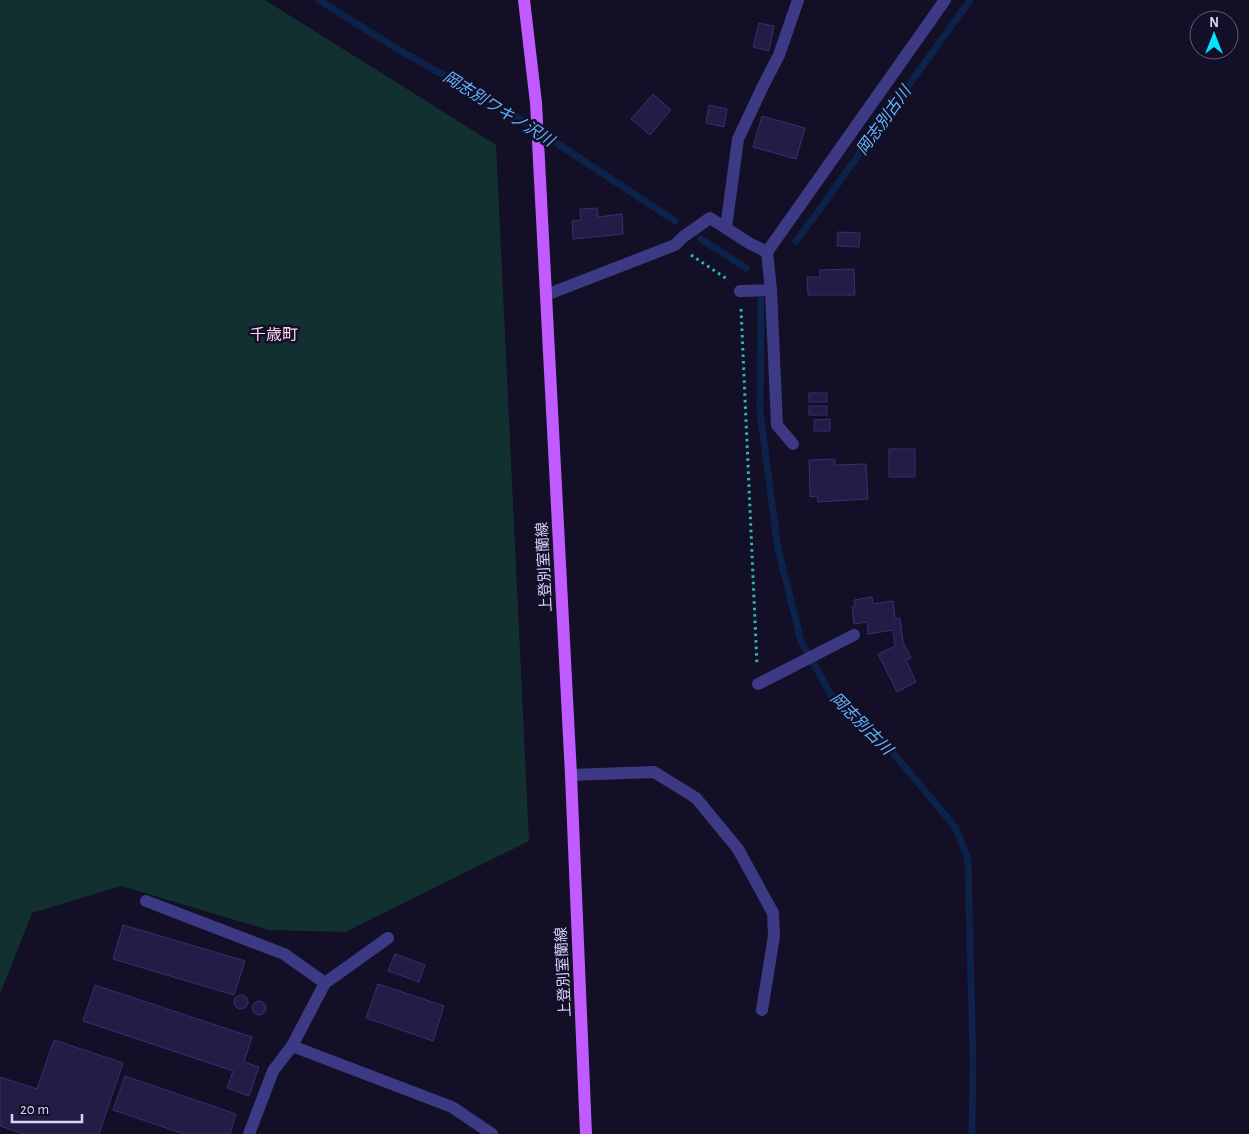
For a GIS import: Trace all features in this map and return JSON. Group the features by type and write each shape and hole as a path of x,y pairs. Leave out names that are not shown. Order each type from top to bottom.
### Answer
{"main road":[{"name":"上登別室蘭線","path":"524,0 536,103 571,775 586,1134"}],"street":[{"path":"726,228 738,140 779,55 798,0"},
{"path":"793,444 777,425 771,290 767,252 945,0"},
{"path":"546,295 675,245 710,218 767,252"},
{"path":"740,291 771,290"},
{"path":"758,684 854,635"},
{"path":"571,775 654,772 696,798 738,849 773,913 774,936 762,1010"},
{"path":"146,901 284,954 325,983"},
{"path":"249,1134 273,1071 292,1046 325,983 388,938"},
{"path":"292,1046 452,1107 492,1134"}],"path":[{"path":"675,245 735,284 740,291 758,684"}],"green space":[{"path":"0,0 265,0 496,145 529,841 345,932 269,930 121,886 32,913 0,994"}],"building":[{"path":"759,23 774,26 769,51 753,47"},
{"path":"653,94 671,110 650,135 631,119"},
{"path":"709,105 727,109 724,127 706,123"},
{"path":"762,116 805,128 796,159 753,147"},
{"path":"597,208 598,217 622,214 623,234 573,239 572,221 581,220 580,209"},
{"path":"838,232 860,233 859,247 837,246"},
{"path":"854,269 855,295 808,295 807,277 820,277 820,270"},
{"path":"809,393 827,393 827,402 809,402"},
{"path":"809,406 827,406 827,415 809,415"},
{"path":"830,419 830,431 814,431 814,420"},
{"path":"889,449 915,449 915,477 889,477"},
{"path":"835,459 835,465 866,464 868,499 818,502 817,496 810,497 809,460"},
{"path":"872,597 873,604 893,601 895,619 900,618 903,642 911,658 906,660 916,682 897,692 878,654 895,646 893,630 868,634 867,622 854,624 852,607 855,606 854,600"},
{"path":"123,925 245,961 234,995 113,959"},
{"path":"395,954 425,965 419,982 388,971"},
{"path":"378,984 444,1006 433,1041 366,1018"},
{"path":"95,985 252,1037 244,1062 259,1067 249,1096 227,1088 233,1071 83,1021"},
{"path":"238,995 244,995 248,1002 244,1009 238,1009 234,1005 234,999"},
{"path":"256,1001 262,1001 266,1008 262,1015 256,1015 252,1011 252,1005"},
{"path":"54,1040 123,1063 99,1134 23,1134 0,1126 0,1077 37,1089"},
{"path":"125,1076 236,1114 230,1134 184,1134 113,1110"}],"waterway":[{"name":"岡志別ワキノ沢川","path":"319,0 389,44 520,119 675,221"},
{"name":"岡志別古川","path":"796,241 970,0"},
{"name":"岡志別ワキノ沢川","path":"701,239 746,268"},
{"name":"岡志別古川","path":"761,300 760,412 778,549 801,641 831,695 894,754 955,827 968,859 973,1062 972,1134"}],"district":[{"name":"千歳町","path":"274,334"}]}
